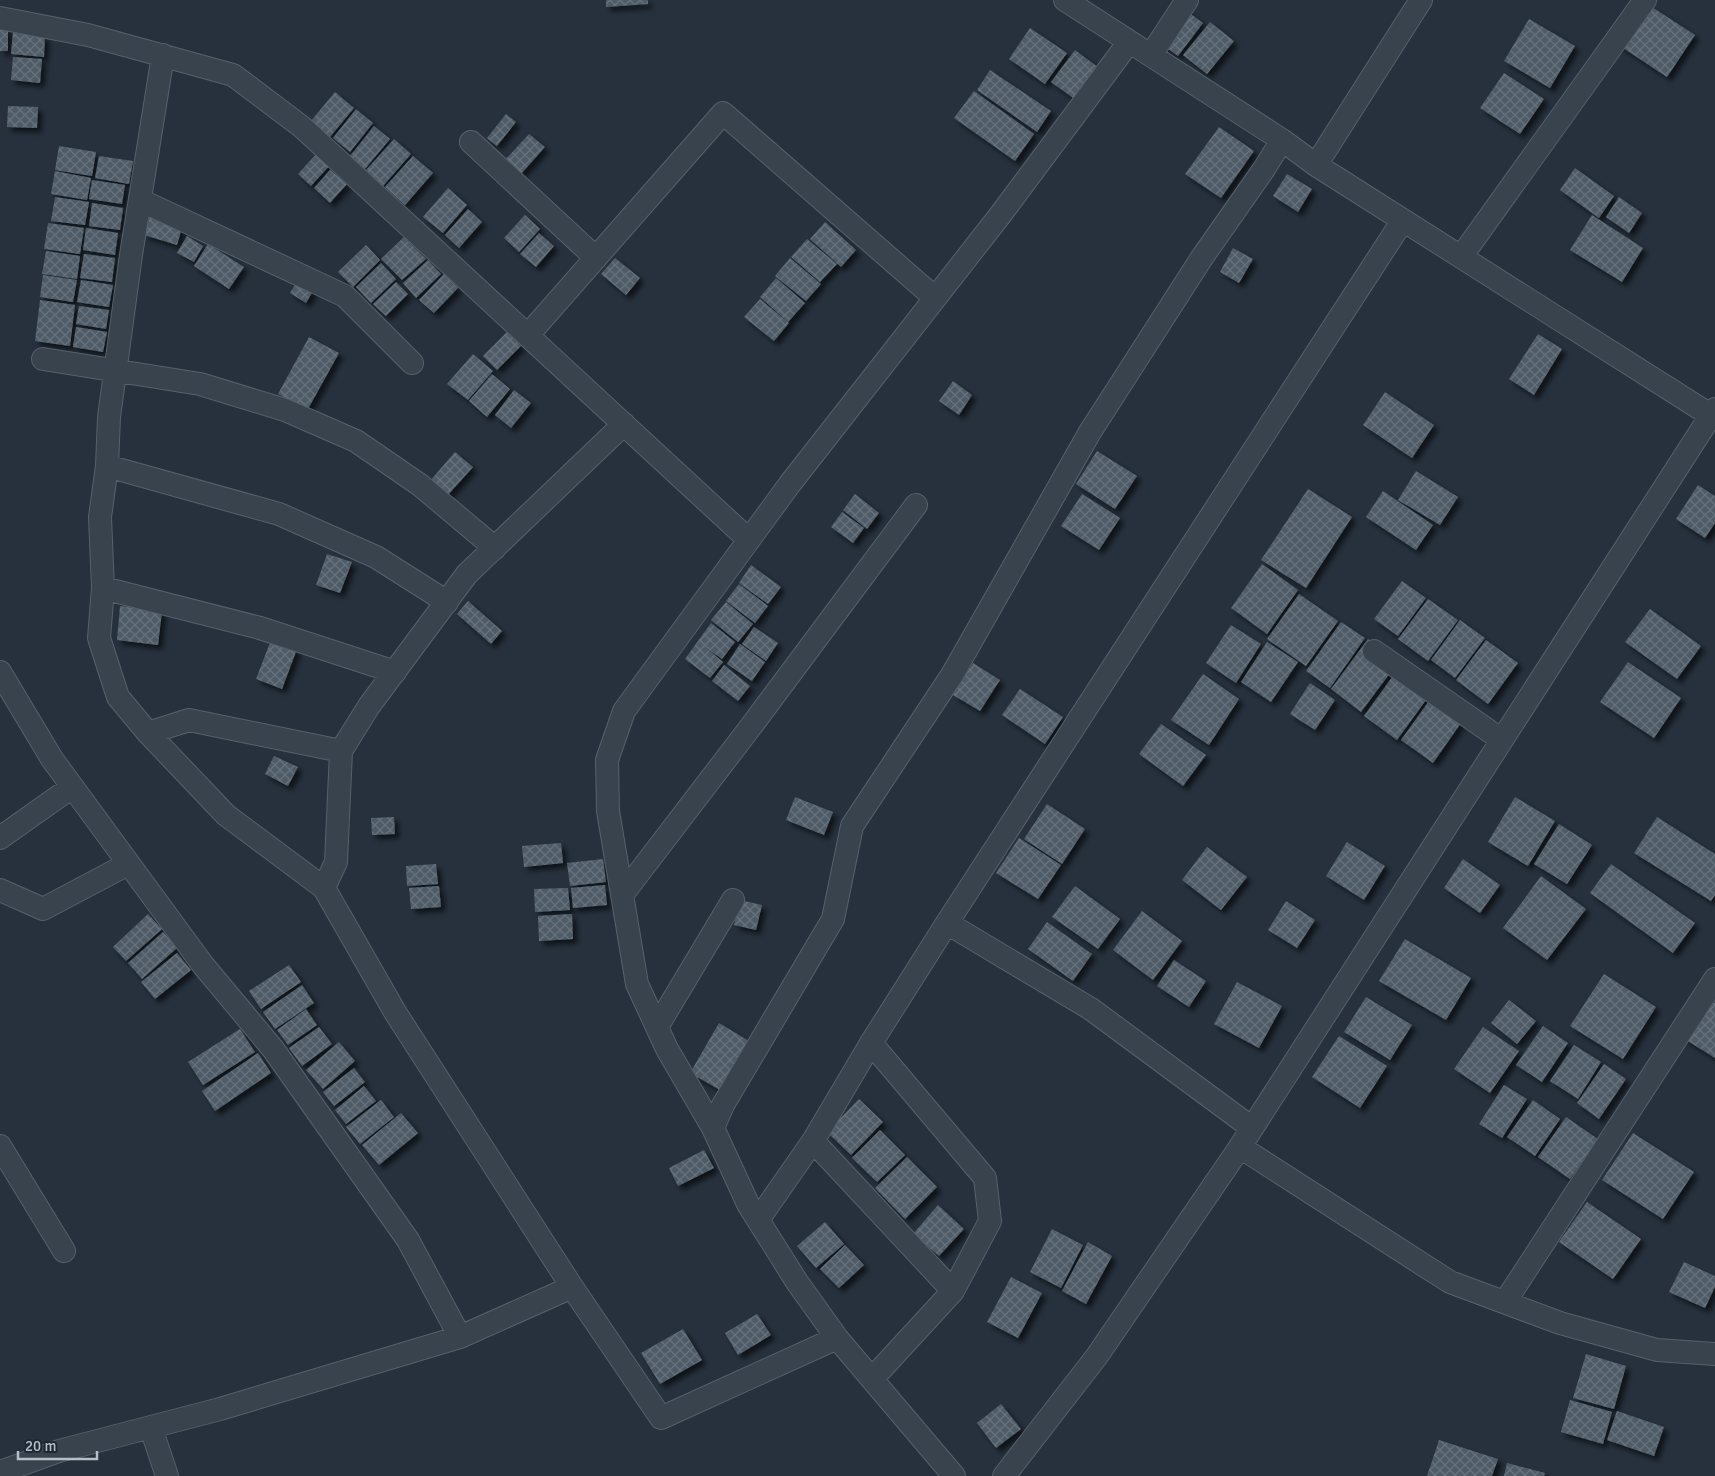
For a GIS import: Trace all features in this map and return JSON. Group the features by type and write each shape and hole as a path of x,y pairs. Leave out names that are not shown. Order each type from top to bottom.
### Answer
{"street":[{"path":"1004,1476 1098,1356 1240,1147 1714,414 1316,165 1282,140 1064,0"},
{"path":"1151,55 1187,0"},
{"path":"1316,165 1420,0"},
{"path":"1461,257 1645,0"},
{"path":"0,18 88,35 233,75 294,121 749,540"},
{"path":"954,1476 838,1338 797,1282 748,1204 713,1128 667,1049 637,984 608,811 607,760 624,711 749,540 936,298 1129,42"},
{"path":"163,55 115,371 109,417 107,466 100,517 103,588 99,638 118,697 148,733 226,815 324,888 395,1012 572,1287 661,1418 838,1338"},
{"path":"528,335 723,113 936,298"},
{"path":"713,1128 728,1097 833,919 852,826 952,676 1090,432 1195,267 1264,169 1282,140"},
{"path":"471,142 596,258"},
{"path":"140,200 345,296 412,363"},
{"path":"758,1220 813,1141 871,1043 947,924 1403,220"},
{"path":"43,359 200,384 285,410 356,441 420,486 495,548"},
{"path":"324,888 336,862 341,750 467,574 624,424"},
{"path":"107,466 279,514 376,557 447,602"},
{"path":"622,895 916,505"},
{"path":"103,588 260,628 395,672"},
{"path":"1374,651 1502,740"},
{"path":"0,672 8,705 52,759 203,965 273,1049 408,1240 460,1337"},
{"path":"148,733 189,720 341,750"},
{"path":"0,838 72,787"},
{"path":"0,890 44,909 128,864"},
{"path":"657,1027 733,900"},
{"path":"947,924 1091,1009 1252,1128"},
{"path":"1505,1302 1715,980"},
{"path":"871,1043 985,1178 990,1221 953,1291 872,1379"},
{"path":"813,1141 953,1291"},
{"path":"0,1146 64,1251"},
{"path":"1240,1147 1450,1282 1560,1323 1657,1350 1715,1354"},
{"path":"0,1472 59,1451 151,1428 460,1337 572,1287"},
{"path":"151,1428 167,1476"}],"building":[{"path":"606,0 648,0 648,4 606,7"},
{"path":"1641,0 1695,35 1667,77 1608,38"},
{"path":"1176,3 1203,23 1178,56 1151,36"},
{"path":"1529,19 1575,46 1550,88 1504,61"},
{"path":"1210,22 1234,41 1207,74 1183,55"},
{"path":"0,28 8,28 8,51 0,51"},
{"path":"1030,28 1067,53 1045,84 1009,59"},
{"path":"13,33 45,36 44,57 11,54"},
{"path":"1075,50 1099,68 1076,100 1051,82"},
{"path":"13,57 42,59 40,83 11,80"},
{"path":"990,70 1051,111 1037,132 977,90"},
{"path":"1504,73 1544,99 1520,134 1480,108"},
{"path":"974,91 1034,134 1015,161 954,118"},
{"path":"335,92 354,108 330,137 311,121"},
{"path":"8,106 38,107 37,128 7,127"},
{"path":"356,109 373,123 350,152 333,138"},
{"path":"506,114 516,122 497,146 487,138"},
{"path":"374,126 390,139 365,169 350,156"},
{"path":"1219,127 1254,151 1221,198 1185,174"},
{"path":"529,134 545,147 521,174 505,160"},
{"path":"394,139 411,154 383,186 366,170"},
{"path":"59,146 96,152 92,176 55,170"},
{"path":"318,152 331,164 311,186 298,174"},
{"path":"99,156 133,161 129,184 95,178"},
{"path":"413,156 433,173 405,205 385,187"},
{"path":"1575,168 1614,196 1599,218 1560,190"},
{"path":"330,170 347,184 330,203 314,188"},
{"path":"55,171 91,178 87,200 51,194"},
{"path":"1287,174 1312,189 1298,212 1273,196"},
{"path":"92,180 125,185 122,204 89,199"},
{"path":"448,188 467,205 443,233 423,217"},
{"path":"55,197 89,202 85,225 51,221"},
{"path":"1619,197 1642,213 1629,233 1606,217"},
{"path":"92,203 123,208 120,230 89,226"},
{"path":"468,209 482,222 459,248 445,235"},
{"path":"525,215 540,229 519,252 504,238"},
{"path":"1592,215 1643,248 1622,282 1570,250"},
{"path":"150,217 182,228 177,245 144,235"},
{"path":"825,222 856,250 841,267 810,239"},
{"path":"48,223 84,228 80,254 44,249"},
{"path":"86,228 118,233 115,255 83,250"},
{"path":"539,233 554,246 536,267 520,254"},
{"path":"187,236 203,246 194,262 177,253"},
{"path":"404,237 426,259 402,280 381,259"},
{"path":"807,239 837,264 820,282 791,257"},
{"path":"208,244 244,267 229,289 194,266"},
{"path":"366,245 380,260 353,287 338,272"},
{"path":"1233,248 1253,259 1239,283 1220,272"},
{"path":"46,251 80,256 77,279 42,274"},
{"path":"84,254 115,258 112,282 80,278"},
{"path":"615,258 640,278 626,295 601,274"},
{"path":"790,258 821,284 806,301 775,276"},
{"path":"428,260 441,274 416,298 403,283"},
{"path":"381,263 396,279 371,303 356,287"},
{"path":"306,267 322,276 306,303 290,293"},
{"path":"444,274 458,288 434,313 419,300"},
{"path":"43,275 77,280 73,302 40,297"},
{"path":"776,278 805,303 788,322 760,297"},
{"path":"81,280 113,285 109,307 77,302"},
{"path":"396,282 408,294 386,316 373,304"},
{"path":"760,299 789,323 774,341 744,317"},
{"path":"40,300 75,305 70,346 35,341"},
{"path":"79,306 109,310 106,329 76,324"},
{"path":"76,327 107,332 103,352 73,347"},
{"path":"507,332 521,346 497,370 483,356"},
{"path":"1538,334 1562,349 1534,395 1509,379"},
{"path":"309,337 339,353 308,409 278,394"},
{"path":"473,354 493,371 468,400 447,384"},
{"path":"492,374 510,389 487,417 469,401"},
{"path":"953,381 972,395 959,415 939,401"},
{"path":"514,390 531,403 511,428 495,415"},
{"path":"1385,392 1434,425 1412,458 1363,425"},
{"path":"1097,451 1137,476 1115,509 1076,484"},
{"path":"455,452 473,467 447,496 430,481"},
{"path":"1416,471 1458,497 1440,525 1398,500"},
{"path":"1698,485 1715,496 1715,523 1705,538 1676,519"},
{"path":"1308,489 1352,517 1306,588 1261,560"},
{"path":"1383,491 1433,525 1416,550 1366,517"},
{"path":"855,494 879,513 867,529 843,510"},
{"path":"1082,494 1120,518 1099,550 1061,526"},
{"path":"842,512 864,528 853,543 831,527"},
{"path":"327,554 352,562 340,593 316,585"},
{"path":"1262,564 1298,590 1267,634 1231,608"},
{"path":"751,565 781,587 768,604 739,583"},
{"path":"1402,581 1426,598 1398,636 1374,619"},
{"path":"739,584 768,606 755,623 726,601"},
{"path":"1299,594 1338,621 1306,666 1267,639"},
{"path":"1428,599 1458,620 1428,661 1398,639"},
{"path":"468,601 502,631 491,644 457,614"},
{"path":"726,602 753,624 738,642 711,620"},
{"path":"120,606 162,611 158,645 117,640"},
{"path":"1650,609 1701,646 1677,679 1625,642"},
{"path":"1460,620 1485,638 1455,678 1431,660"},
{"path":"1341,622 1365,638 1330,688 1306,671"},
{"path":"711,623 735,642 722,659 705,647 723,662 710,678 685,659"},
{"path":"1231,625 1261,644 1236,683 1206,663"},
{"path":"754,627 778,643 766,661 742,644"},
{"path":"1368,639 1399,661 1361,712 1331,689"},
{"path":"271,640 297,649 282,689 256,679"},
{"path":"1486,640 1518,663 1488,704 1456,680"},
{"path":"1267,642 1298,662 1271,702 1241,682"},
{"path":"740,644 765,662 752,681 727,664"},
{"path":"1628,662 1681,698 1654,738 1600,702"},
{"path":"973,663 1000,680 980,711 953,695"},
{"path":"724,665 750,686 738,701 712,681"},
{"path":"1401,665 1434,689 1397,740 1364,716"},
{"path":"1203,674 1239,699 1209,745 1171,720"},
{"path":"1310,683 1335,700 1315,730 1290,714"},
{"path":"1020,689 1063,717 1045,744 1002,715"},
{"path":"1429,701 1461,723 1433,763 1401,740"},
{"path":"1161,724 1206,755 1183,786 1139,754"},
{"path":"274,756 298,767 288,786 265,774"},
{"path":"795,797 833,812 824,835 786,820"},
{"path":"1515,797 1555,821 1528,866 1488,842"},
{"path":"1047,804 1085,829 1062,864 1024,839"},
{"path":"394,817 395,834 372,835 371,818"},
{"path":"1657,817 1715,854 1715,895 1711,901 1634,853"},
{"path":"1559,824 1592,845 1567,884 1534,864"},
{"path":"1019,838 1061,865 1038,899 996,873"},
{"path":"1347,842 1385,866 1364,900 1326,876"},
{"path":"561,843 563,863 524,867 522,846"},
{"path":"1207,847 1247,877 1221,910 1182,880"},
{"path":"603,859 606,882 570,886 567,863"},
{"path":"1463,859 1500,885 1480,913 1444,888"},
{"path":"436,864 438,884 407,886 406,866"},
{"path":"1611,864 1695,923 1673,953 1590,893"},
{"path":"1541,876 1586,909 1547,960 1503,928"},
{"path":"605,885 607,905 573,908 571,888"},
{"path":"439,886 441,907 411,909 409,888"},
{"path":"1075,886 1120,919 1098,949 1052,917"},
{"path":"568,888 570,910 535,912 534,889"},
{"path":"740,900 762,905 756,930 734,925"},
{"path":"1286,901 1315,920 1297,948 1268,930"},
{"path":"1142,911 1182,941 1153,980 1113,950"},
{"path":"148,914 162,929 126,961 113,947"},
{"path":"572,914 573,939 539,941 538,916"},
{"path":"1047,922 1092,954 1073,981 1028,949"},
{"path":"163,932 177,948 142,979 128,963"},
{"path":"1405,939 1471,978 1446,1020 1379,981"},
{"path":"177,953 191,970 155,999 141,982"},
{"path":"1174,960 1206,981 1189,1007 1157,986"},
{"path":"289,965 301,982 261,1009 249,991"},
{"path":"1604,974 1656,1007 1623,1059 1570,1026"},
{"path":"1237,982 1282,1006 1259,1048 1214,1024"},
{"path":"302,985 314,1003 275,1029 263,1012"},
{"path":"1366,997 1412,1025 1390,1060 1344,1032"},
{"path":"1708,999 1715,1003 1715,1058 1683,1038"},
{"path":"1509,1000 1536,1021 1517,1044 1491,1023"},
{"path":"306,1009 317,1025 288,1045 277,1030"},
{"path":"719,1023 749,1041 720,1090 690,1073"},
{"path":"1543,1026 1568,1043 1542,1082 1516,1065"},
{"path":"319,1027 332,1044 302,1066 289,1048"},
{"path":"1483,1027 1519,1051 1490,1093 1454,1069"},
{"path":"240,1029 255,1052 203,1085 188,1062"},
{"path":"1339,1036 1387,1066 1360,1108 1312,1077"},
{"path":"339,1042 355,1061 323,1089 306,1070"},
{"path":"1574,1045 1601,1062 1578,1099 1550,1081"},
{"path":"258,1053 271,1073 215,1111 202,1091"},
{"path":"1604,1064 1626,1079 1599,1119 1577,1103"},
{"path":"354,1068 365,1082 334,1106 323,1092"},
{"path":"1504,1085 1527,1099 1502,1138 1479,1124"},
{"path":"364,1086 376,1101 346,1124 335,1110"},
{"path":"859,1099 883,1122 851,1155 827,1132"},
{"path":"381,1100 394,1117 360,1144 346,1127"},
{"path":"1533,1100 1560,1119 1535,1156 1507,1137"},
{"path":"401,1113 418,1133 379,1165 362,1145"},
{"path":"1566,1117 1598,1139 1570,1179 1538,1157"},
{"path":"880,1130 905,1155 877,1182 852,1158"},
{"path":"1633,1133 1694,1172 1663,1219 1602,1180"},
{"path":"704,1150 714,1168 678,1186 669,1168"},
{"path":"907,1157 937,1187 905,1219 875,1188"},
{"path":"1587,1202 1641,1239 1613,1279 1559,1242"},
{"path":"938,1205 964,1229 939,1256 913,1234"},
{"path":"825,1222 844,1244 816,1268 797,1246"},
{"path":"1052,1229 1083,1245 1061,1288 1030,1272"},
{"path":"1088,1242 1112,1256 1086,1304 1062,1291"},
{"path":"845,1245 864,1265 839,1288 820,1269"},
{"path":"1684,1262 1715,1276 1715,1287 1705,1308 1669,1292"},
{"path":"1011,1277 1042,1293 1018,1338 987,1322"},
{"path":"757,1314 771,1335 738,1355 725,1333"},
{"path":"683,1329 702,1360 660,1384 641,1353"},
{"path":"1586,1354 1626,1366 1614,1409 1573,1398"},
{"path":"1570,1400 1612,1412 1603,1444 1561,1432"},
{"path":"1001,1404 1021,1429 996,1448 977,1423"},
{"path":"1617,1411 1664,1427 1654,1456 1607,1440"},
{"path":"1439,1440 1498,1459 1492,1476 1427,1476"},
{"path":"1507,1463 1545,1473 1544,1476 1504,1476"}]}
